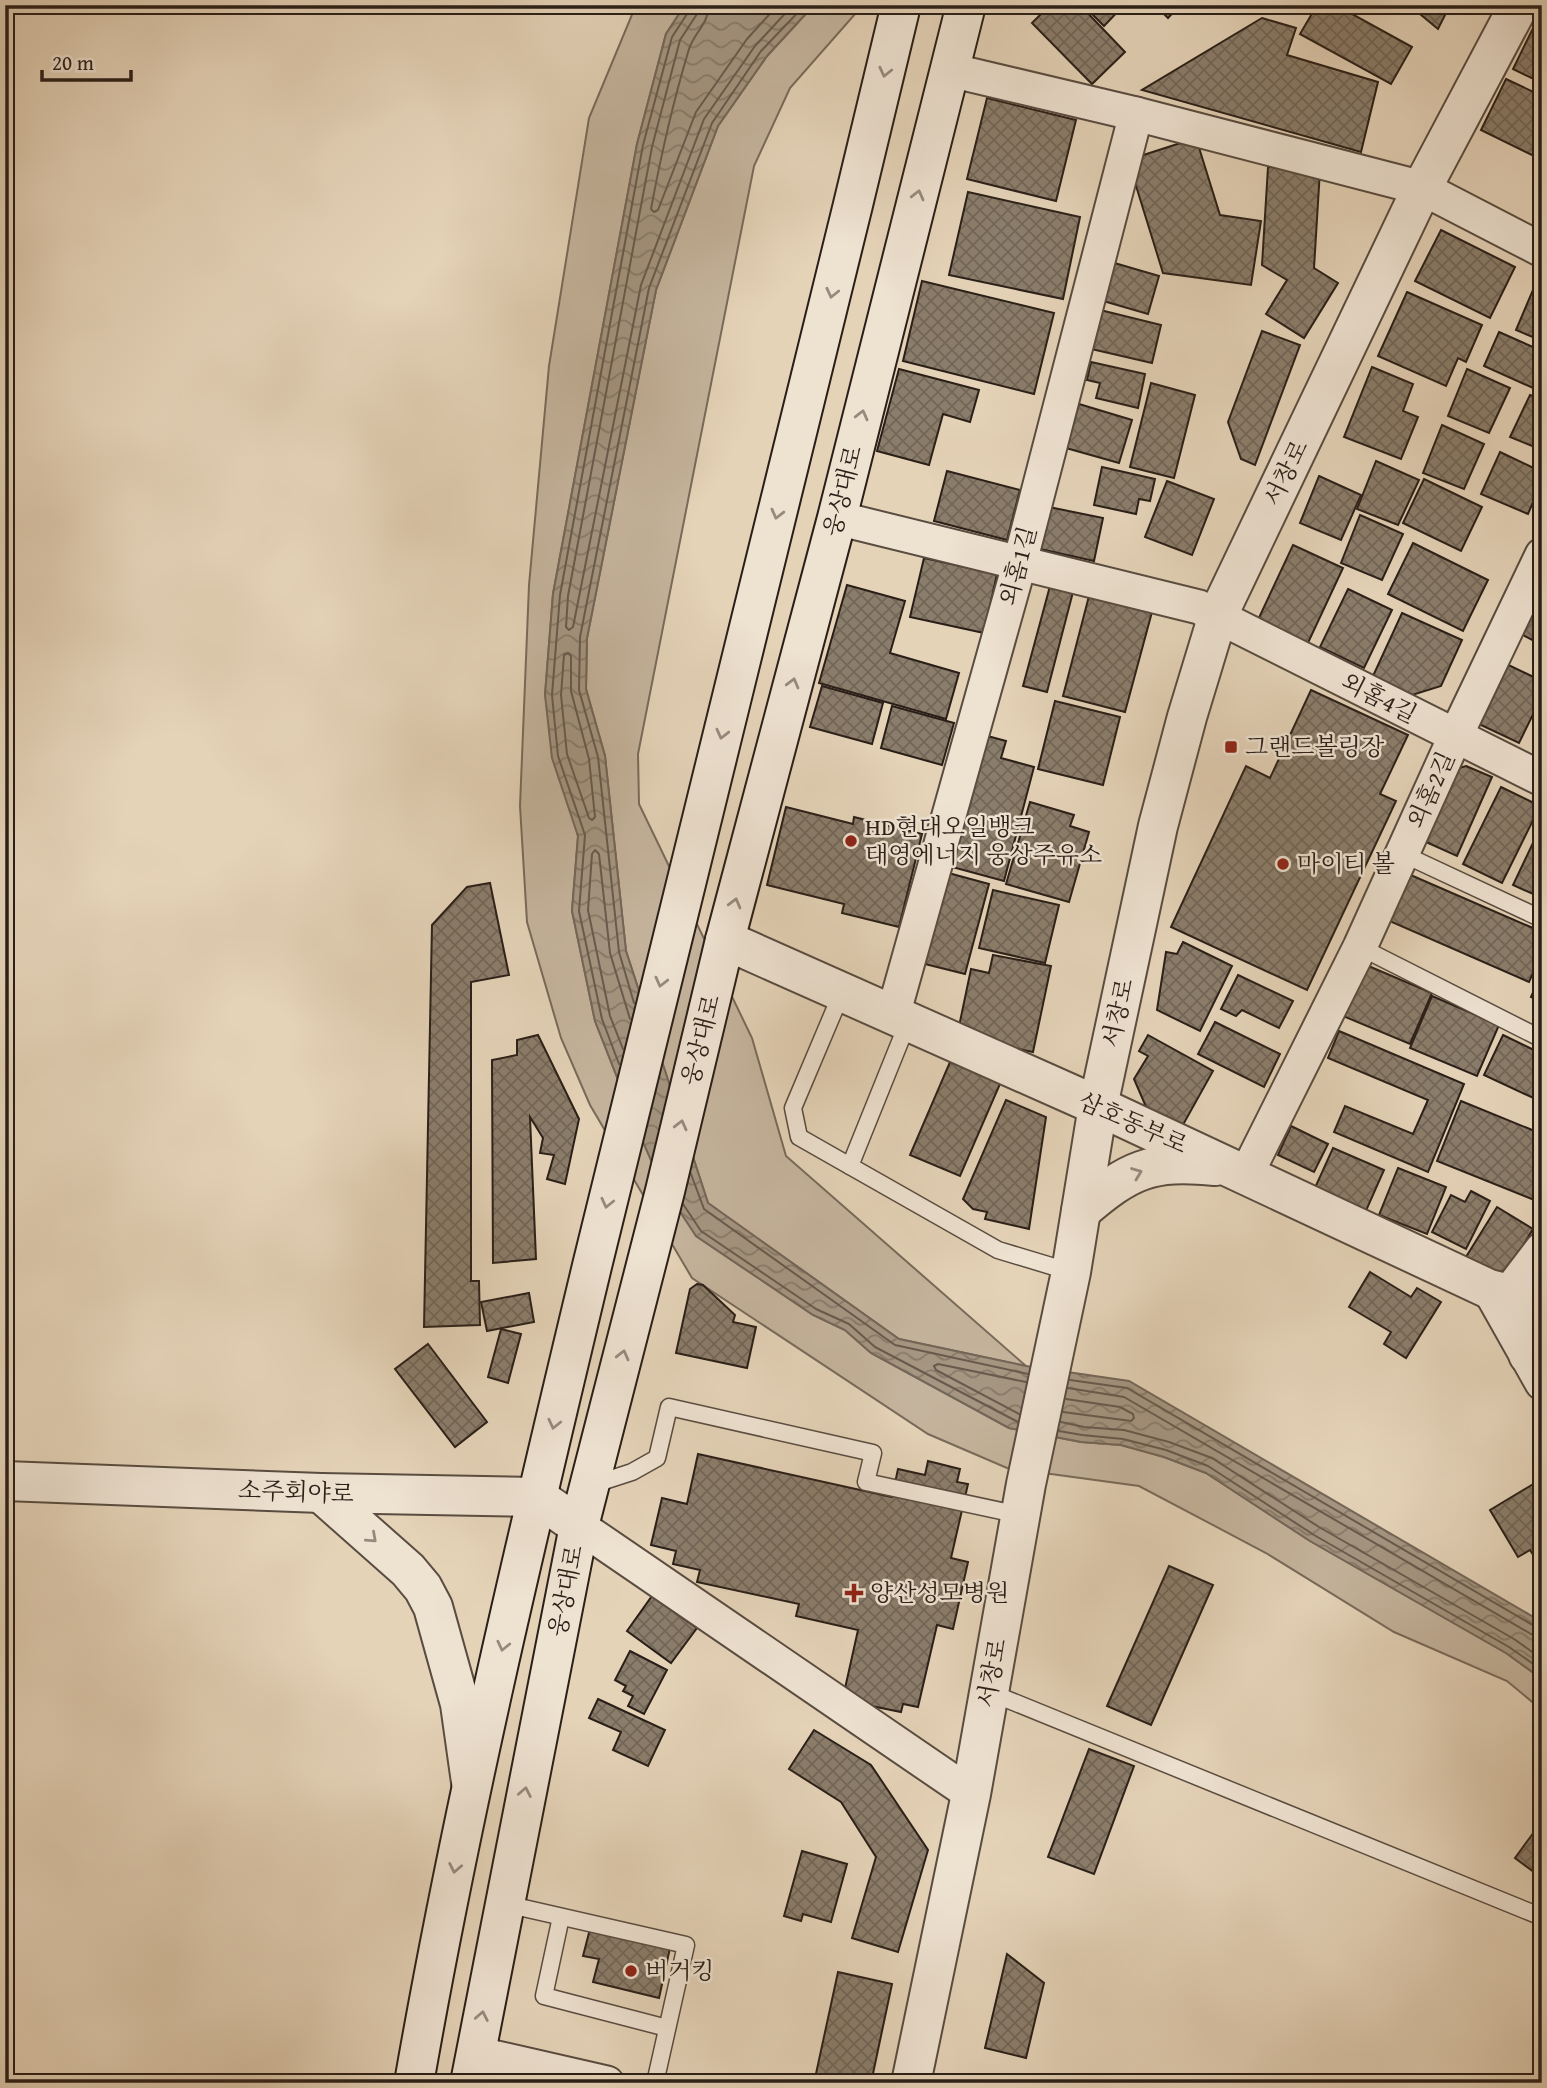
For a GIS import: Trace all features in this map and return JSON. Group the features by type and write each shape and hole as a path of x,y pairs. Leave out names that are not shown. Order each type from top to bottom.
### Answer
{"main road":[{"name":"웅상대로","path":"414,2083 471,1785 537,1497 677,916 829,309 901,5"},
{"name":"웅상대로","path":"472,2068 579,1526 722,955 837,518 966,5"},
{"name":"서창로","path":"911,2083 971,1794 1023,1500 1070,1280 1098,1106 1158,826 1218,615 1422,188 1519,5"},
{"name":"삼호동부로","path":"722,955 842,992 1513,1295"},
{"path":"1081,1211 1113,1184 1140,1170 1167,1165 1239,1171"},
{"name":"소주회야로","path":"5,1481 321,1493 537,1497"},
{"path":"321,1493 408,1570 423,1588 433,1607 460,1704 471,1785"},
{"path":"537,1497 579,1526"}],"street":[{"path":"950,70 1136,114 1422,188 1542,250"},
{"name":"외홈1길","path":"900,1019 1136,114"},
{"name":"외홈4길","path":"837,518 1199,607 1542,779"},
{"name":"외홈2길","path":"1239,1171 1360,947 1455,737 1542,555"},
{"path":"1534,1370 1513,1295 1542,1249"},
{"path":"1534,1370 1537,1326 1542,1320"},
{"path":"579,1526 971,1794"},
{"path":"472,2068 607,2083"}],"lane":[{"path":"1403,854 1542,919"},
{"path":"1360,947 1542,1039"},
{"path":"842,992 793,1108 799,1137 998,1250 1070,1280"},
{"path":"850,1166 900,1019"},
{"path":"590,1486 632,1472 657,1458 669,1407 873,1453 866,1482 1023,1500"},
{"path":"989,1692 1542,1917"},
{"path":"503,1903 686,1945 655,2083"},
{"path":"561,1917 544,1996 667,2028"}],"shaded area":[{"path":"636,5 685,5 666,34 637,144 553,594 545,695 578,836 572,911 595,1021 639,1133 696,1236 813,1315 845,1330 871,1353 1009,1428 1081,1442 1121,1445 1206,1473 1310,1541 1506,1653 1542,1679 1542,1710 1507,1681 1394,1632 1266,1553 1139,1486 1007,1468 928,1434 692,1278 590,1105 561,1038 527,922 520,806 529,585 549,366 589,118"},
{"path":"814,5 863,5 790,88 754,166 638,754 639,804 752,1038 786,1156 1026,1366 899,1339 708,1203 626,951 605,756 586,689 587,638 656,290 718,126 767,56"}],"water":[{"path":"685,5 814,5 767,56 718,126 656,290 587,638 586,689 605,756 626,951 708,1203 899,1339 1026,1366 1129,1381 1542,1622 1542,1679 1506,1653 1310,1541 1206,1473 1121,1445 1081,1442 1009,1428 871,1353 845,1330 813,1315 696,1236 661,1183 595,1021 572,911 578,836 552,758 545,695 553,594 637,144 666,34"}],"building":[{"path":"1050,5 1080,5 1125,52 1092,84 1032,23"},
{"path":"1083,5 1124,5 1104,26"},
{"path":"1155,5 1180,5 1168,18"},
{"path":"1317,5 1343,5 1341,8 1412,47 1391,84 1300,34"},
{"path":"1409,5 1450,5 1438,29"},
{"path":"1262,18 1296,28 1287,55 1378,82 1361,152 1142,90"},
{"path":"1538,18 1542,20 1542,83 1513,69"},
{"path":"1506,79 1542,96 1542,160 1481,130"},
{"path":"987,98 1076,120 1056,201 967,179"},
{"path":"1196,138 1220,215 1261,221 1251,285 1163,273 1128,160"},
{"path":"1268,167 1320,170 1314,268 1338,283 1304,338 1266,314 1287,280 1262,265"},
{"path":"968,192 1080,217 1063,299 949,275"},
{"path":"1441,230 1515,267 1490,318 1415,281"},
{"path":"1111,262 1159,276 1148,314 1100,300"},
{"path":"1538,278 1542,280 1542,322 1535,338 1516,330"},
{"path":"922,281 1054,313 1034,394 903,361"},
{"path":"1407,292 1482,325 1466,362 1458,358 1446,386 1378,356"},
{"path":"1096,309 1161,325 1152,363 1087,348"},
{"path":"1262,331 1300,345 1255,465 1241,459 1228,422"},
{"path":"1499,332 1542,351 1542,392 1484,366"},
{"path":"1091,362 1145,374 1138,408 1096,398 1100,383 1087,380"},
{"path":"1372,367 1413,384 1403,411 1418,417 1401,459 1344,437"},
{"path":"899,369 979,390 970,422 943,414 929,465 877,451"},
{"path":"1467,369 1510,388 1489,433 1448,416"},
{"path":"1151,383 1195,395 1174,478 1130,467"},
{"path":"1530,395 1542,400 1542,450 1510,437"},
{"path":"1079,404 1132,420 1119,463 1066,448"},
{"path":"1442,425 1484,444 1464,489 1423,473"},
{"path":"1500,452 1542,472 1542,481 1528,514 1481,494"},
{"path":"1376,461 1419,480 1398,525 1357,509"},
{"path":"1102,467 1155,479 1150,501 1139,499 1136,514 1094,505"},
{"path":"947,471 1020,490 1007,540 934,521"},
{"path":"1319,476 1361,495 1341,540 1300,523"},
{"path":"1424,479 1482,507 1461,551 1403,523"},
{"path":"1167,481 1214,499 1192,555 1145,537"},
{"path":"1049,507 1103,518 1094,561 1040,549"},
{"path":"1360,515 1403,534 1382,580 1341,563"},
{"path":"1413,543 1488,580 1463,631 1388,594"},
{"path":"1293,545 1343,568 1307,645 1257,622"},
{"path":"924,558 997,574 984,633 910,617"},
{"path":"847,585 905,601 890,653 959,673 946,719 819,683"},
{"path":"1050,586 1073,592 1047,692 1023,686"},
{"path":"1348,589 1392,610 1364,668 1320,647"},
{"path":"1089,596 1152,612 1125,712 1063,696"},
{"path":"1532,598 1542,602 1542,645 1515,631"},
{"path":"1402,613 1462,640 1441,686 1393,701 1367,689"},
{"path":"1502,662 1542,681 1542,696 1519,743 1481,725 1477,714"},
{"path":"822,686 883,703 872,744 810,727"},
{"name":"마이티 볼","path":"1311,690 1408,735 1380,794 1396,801 1307,990 1171,927 1246,766 1270,778"},
{"path":"1055,701 1120,717 1103,785 1038,769"},
{"path":"892,706 954,723 942,765 881,748"},
{"path":"980,734 1006,741 1001,758 1034,767 1004,881 945,865"},
{"path":"1466,766 1492,777 1457,856 1426,842 1425,830 1452,770"},
{"path":"1501,787 1540,806 1502,883 1463,864"},
{"path":"1030,802 1074,815 1070,826 1089,832 1069,902 1006,884"},
{"path":"786,807 853,824 854,817 922,834 899,927 842,913 844,904 767,885"},
{"path":"1542,824 1542,898 1513,885"},
{"path":"941,871 989,884 965,974 917,962"},
{"path":"1406,873 1542,932 1542,953 1529,982 1385,919"},
{"path":"490,883 509,975 471,982 471,1281 479,1281 480,1325 424,1327 432,925 467,887"},
{"path":"993,890 1059,905 1045,963 979,948"},
{"path":"1183,942 1232,966 1200,1031 1157,1010 1166,952 1177,954"},
{"path":"993,955 1051,966 1033,1052 957,1036 971,969 989,973"},
{"path":"1366,965 1432,993 1410,1044 1343,1016"},
{"path":"1542,972 1542,1002 1531,997"},
{"path":"1238,975 1293,1001 1279,1028 1242,1010 1236,1016 1221,1009"},
{"path":"1432,996 1499,1025 1477,1076 1410,1048"},
{"path":"1215,1022 1280,1054 1264,1087 1198,1054"},
{"path":"1339,1031 1464,1084 1428,1172 1334,1132 1345,1106 1413,1134 1428,1100 1328,1058"},
{"path":"538,1035 579,1119 565,1184 547,1179 554,1155 540,1153 543,1138 530,1117 536,1259 493,1263 492,1060 517,1055 517,1040"},
{"path":"1148,1035 1213,1071 1179,1132 1150,1116 1134,1079 1148,1056 1139,1051"},
{"path":"1503,1035 1542,1054 1542,1102 1484,1075"},
{"path":"953,1055 1003,1077 960,1176 910,1155"},
{"path":"1006,1100 1046,1117 1029,1229 985,1219 987,1212 973,1209 963,1199"},
{"path":"1461,1101 1542,1134 1542,1203 1437,1161"},
{"path":"1291,1126 1328,1144 1314,1172 1278,1155"},
{"path":"1333,1148 1384,1170 1365,1213 1314,1190"},
{"path":"1398,1168 1446,1187 1427,1234 1379,1215"},
{"path":"1471,1191 1490,1201 1466,1249 1432,1232 1451,1195 1465,1202"},
{"path":"1497,1207 1533,1229 1507,1272 1490,1271 1466,1257"},
{"path":"1370,1272 1411,1297 1417,1288 1441,1302 1406,1358 1384,1344 1391,1332 1349,1307"},
{"path":"697,1284 703,1285 735,1315 733,1322 756,1327 747,1368 676,1353 690,1289"},
{"path":"529,1293 534,1322 487,1331 481,1302"},
{"path":"501,1329 521,1334 508,1383 488,1377"},
{"path":"428,1344 487,1422 455,1447 395,1369"},
{"name":"양산성모병원","path":"698,1454 892,1497 898,1469 925,1475 928,1461 960,1469 957,1482 968,1484 951,1558 968,1562 953,1629 937,1625 918,1707 903,1704 901,1712 852,1702 844,1693 858,1630 796,1616 799,1604 697,1582 700,1570 673,1564 676,1551 651,1545 662,1498 687,1504"},
{"path":"1540,1480 1542,1569 1530,1550 1518,1557 1490,1510"},
{"path":"1169,1566 1213,1585 1151,1725 1107,1706"},
{"path":"652,1596 697,1628 671,1663 627,1631"},
{"path":"630,1651 667,1670 644,1714 628,1706 633,1696 623,1691 626,1686 615,1680"},
{"path":"598,1699 665,1730 648,1766 613,1750 621,1732 589,1718"},
{"path":"814,1730 871,1765 928,1850 898,1952 852,1938 876,1857 841,1802 789,1769"},
{"path":"1089,1749 1134,1766 1094,1874 1048,1857"},
{"path":"1542,1821 1542,1878 1515,1858"},
{"path":"802,1851 847,1864 831,1922 803,1914 801,1921 784,1916"},
{"name":"버거킹","path":"590,1929 670,1948 659,1998 593,1982 599,1959 583,1956"},
{"path":"1007,1954 1044,1983 1026,2058 985,2048"},
{"path":"838,1972 892,1984 871,2083 814,2083"}],"place":[{"name":"그랜드볼링장","path":"1231,747"},
{"name":"HD현대오일뱅크 태영에너지 웅상주유소","path":"851,841"},
{"name":"마이티 볼","path":"1283,864"},
{"name":"양산성모병원","path":"854,1593"},
{"name":"버거킹","path":"631,1971"}]}
